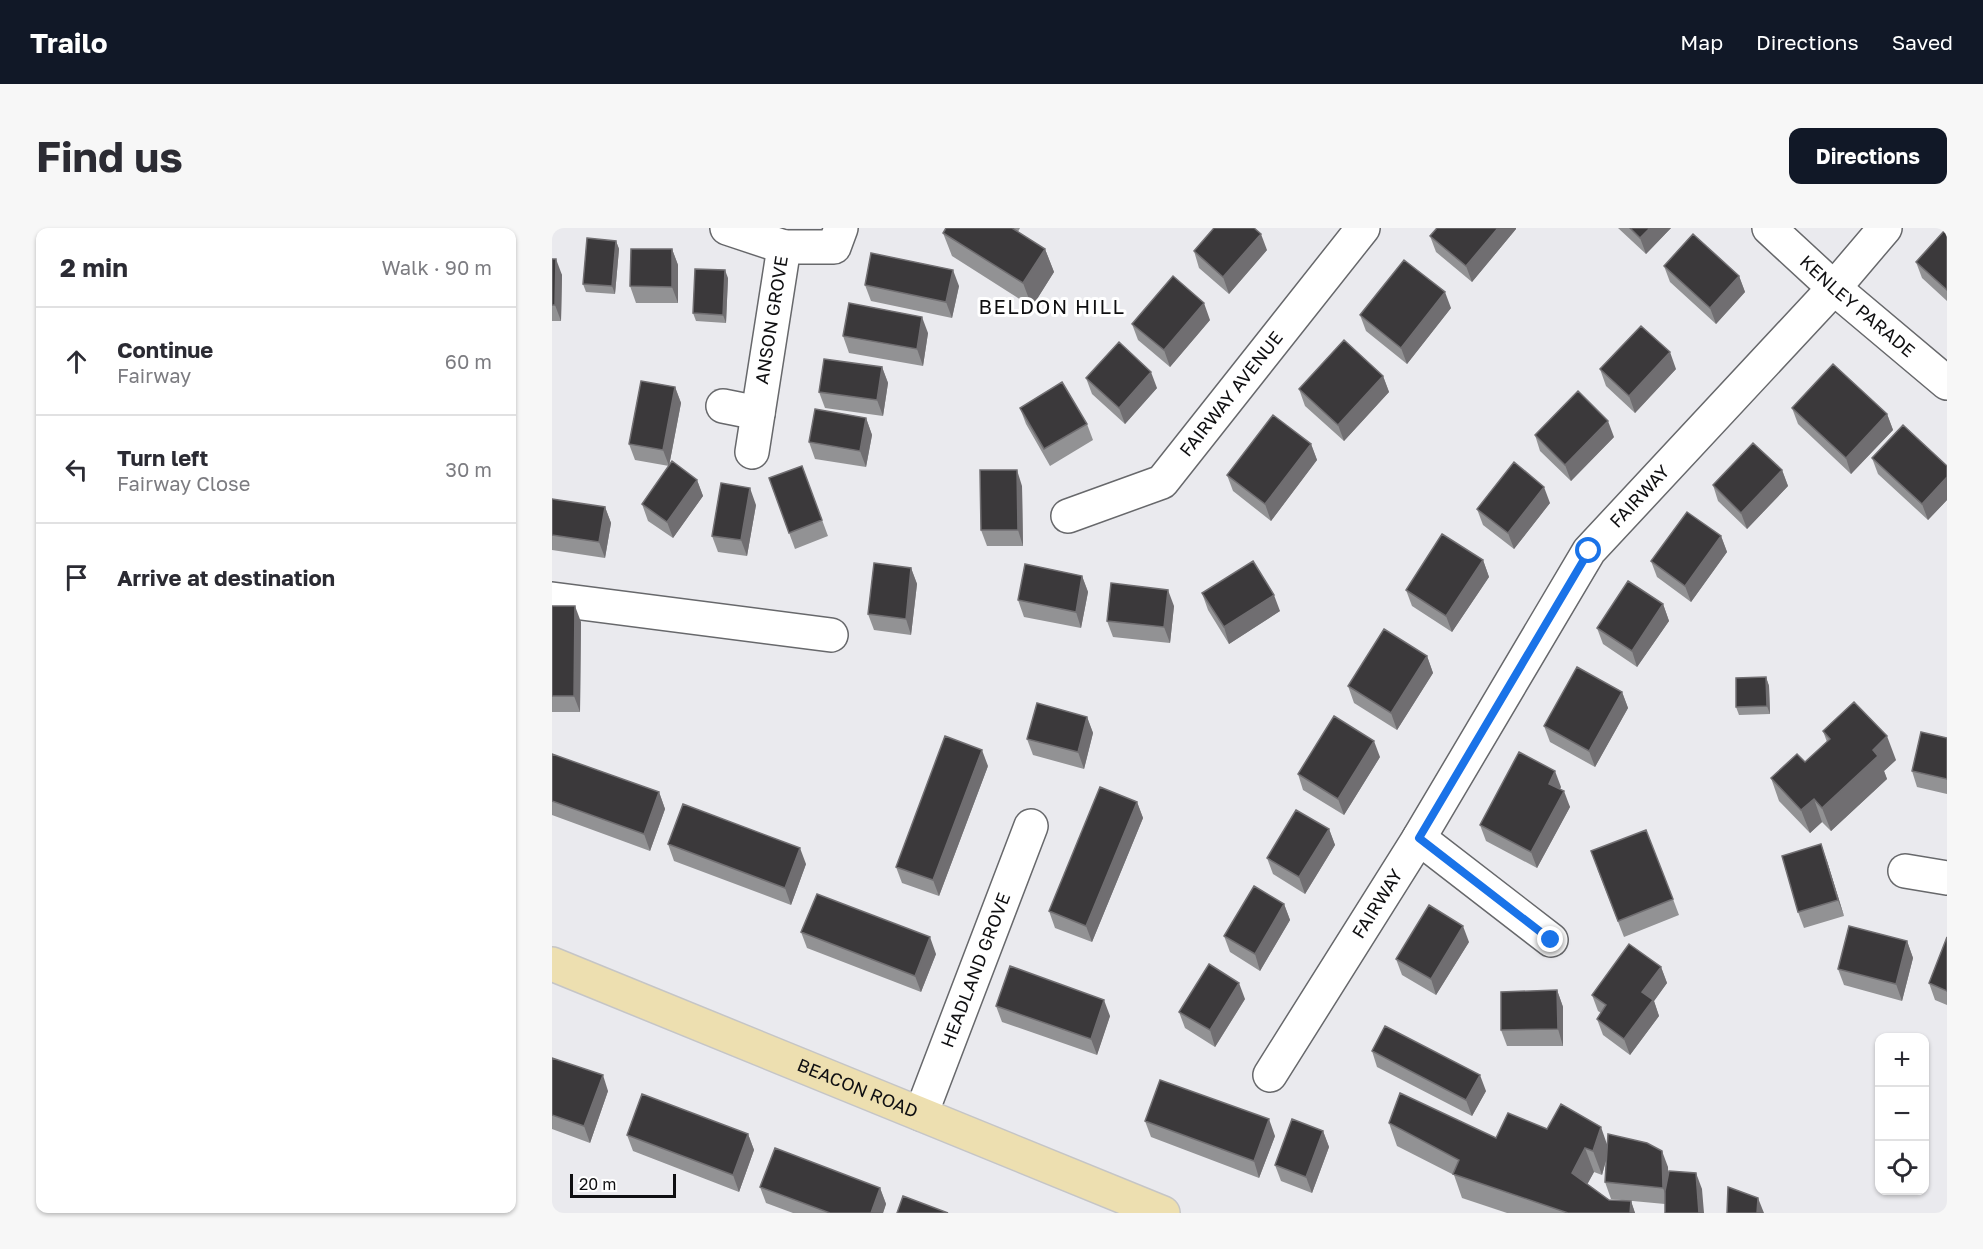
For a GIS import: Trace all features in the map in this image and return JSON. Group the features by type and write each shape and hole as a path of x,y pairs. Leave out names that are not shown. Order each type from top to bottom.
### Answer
{"main road":[{"name":"BEACON ROAD","path":"552,964 1163,1213"}],"street":[{"name":"ANSON GROVE","path":"727,228 784,247 752,452"},
{"path":"784,247 834,247 841,228"},
{"name":"FAIRWAY AVENUE","path":"1068,516 1162,482 1363,228"},
{"name":"KENLEY PARADE","path":"1769,228 1834,288 1947,383"},
{"name":"FAIRWAY","path":"1270,1075 1419,838 1589,551 1834,288 1885,228"},
{"path":"723,406 758,413"},
{"path":"552,599 831,635"},
{"name":"HEADLAND GROVE","path":"921,1114 1031,826"},
{"path":"1419,838 1551,940"},
{"path":"1905,871 1947,878"}],"building":[{"path":"946,228 1012,228 1045,249 1023,283 943,233"},
{"path":"1214,228 1254,228 1261,234 1223,277 1194,251"},
{"path":"1437,228 1498,228 1466,266 1430,236"},
{"path":"1630,228 1650,228 1640,238"},
{"path":"1944,231 1947,233 1947,290 1916,262"},
{"path":"1693,234 1739,276 1710,308 1664,266"},
{"path":"587,238 616,241 612,286 583,284"},
{"path":"631,249 672,249 672,287 630,286"},
{"path":"871,253 953,270 946,302 865,285"},
{"path":"552,259 556,259 555,305 552,305"},
{"path":"1404,260 1445,292 1401,348 1360,315"},
{"path":"695,269 725,270 723,315 693,313"},
{"path":"1173,276 1204,303 1164,350 1132,324"},
{"path":"849,303 922,317 917,349 843,336"},
{"path":"1641,326 1670,352 1629,396 1600,369"},
{"path":"1344,340 1383,376 1338,425 1299,389"},
{"path":"1119,342 1151,372 1119,408 1086,378"},
{"path":"824,359 882,367 877,400 819,392"},
{"path":"1833,364 1887,414 1846,458 1792,408"},
{"path":"641,381 675,387 663,450 629,444"},
{"path":"1062,382 1087,424 1044,449 1020,408"},
{"path":"1578,391 1608,421 1565,465 1535,435"},
{"path":"815,409 866,418 860,451 809,442"},
{"path":"1273,415 1311,444 1265,504 1227,475"},
{"path":"1903,425 1947,466 1947,477 1922,504 1872,458"},
{"path":"1753,443 1782,470 1741,513 1713,485"},
{"path":"672,461 697,480 667,522 642,504"},
{"path":"1514,462 1544,487 1508,533 1477,509"},
{"path":"802,466 822,520 789,533 769,478"},
{"path":"980,470 1017,470 1018,530 981,530"},
{"path":"721,483 750,488 741,540 712,536"},
{"path":"552,499 605,507 599,542 552,535"},
{"path":"1687,512 1721,536 1685,586 1651,561"},
{"path":"1442,534 1483,560 1446,616 1406,590"},
{"path":"1253,561 1274,595 1224,627 1202,593"},
{"path":"874,563 911,568 906,619 868,614"},
{"path":"1025,564 1082,576 1076,612 1018,600"},
{"path":"1628,581 1663,604 1632,651 1597,628"},
{"path":"1111,583 1168,590 1164,627 1107,621"},
{"path":"552,606 575,606 574,696 552,696"},
{"path":"1384,629 1427,656 1391,713 1348,686"},
{"path":"1577,667 1622,692 1589,751 1544,726"},
{"path":"1766,677 1767,706 1736,707 1736,678"},
{"path":"1854,702 1887,736 1873,750 1878,756 1822,808 1814,799 1801,810 1771,778 1797,754 1805,762 1830,739 1823,731"},
{"path":"1037,703 1087,717 1078,752 1027,739"},
{"path":"1334,716 1374,741 1338,799 1298,774"},
{"path":"1921,732 1947,738 1947,779 1912,771"},
{"path":"945,736 982,750 933,880 896,867"},
{"path":"1519,752 1555,771 1549,784 1564,791 1531,852 1480,825"},
{"path":"552,754 659,792 644,834 552,801"},
{"path":"1100,787 1137,802 1086,926 1049,911"},
{"path":"683,804 800,848 785,888 668,844"},
{"path":"1296,810 1329,829 1299,877 1267,858"},
{"path":"1646,830 1673,899 1618,921 1591,851"},
{"path":"1821,844 1838,900 1798,912 1782,856"},
{"path":"1254,886 1284,904 1255,954 1224,936"},
{"path":"817,894 930,937 915,976 801,932"},
{"path":"1429,905 1463,926 1431,979 1396,959"},
{"path":"1849,926 1907,941 1896,984 1838,969"},
{"path":"1947,937 1947,991 1929,983"},
{"path":"1629,944 1661,967 1642,992 1653,1000 1624,1039 1597,1019 1606,1005 1592,995"},
{"path":"1209,964 1239,983 1210,1030 1179,1012"},
{"path":"1010,966 1104,1000 1091,1039 996,1006"},
{"path":"1557,990 1558,1029 1501,1030 1501,992"},
{"path":"1385,1026 1480,1075 1466,1100 1372,1051"},
{"path":"552,1058 603,1075 584,1126 552,1115"},
{"path":"1160,1080 1269,1119 1254,1161 1145,1121"},
{"path":"1400,1093 1496,1138 1508,1113 1547,1129 1561,1104 1601,1127 1593,1151 1585,1148 1572,1173 1609,1200 1631,1201 1630,1213 1568,1213 1453,1174 1459,1160 1389,1123"},
{"path":"642,1094 748,1134 733,1175 627,1135"},
{"path":"1292,1119 1323,1131 1306,1177 1275,1165"},
{"path":"1608,1134 1647,1143 1662,1151 1663,1188 1605,1182"},
{"path":"775,1148 880,1188 871,1213 830,1213 760,1187"},
{"path":"1669,1171 1696,1173 1699,1213 1665,1213 1665,1191"},
{"path":"1728,1187 1758,1198 1757,1213 1727,1213"},
{"path":"903,1196 948,1213 897,1213"}],"district":[{"name":"BELDON HILL","path":"1052,307"}],"route":[{"path":"1551,940 1419,838 1589,551"}]}
